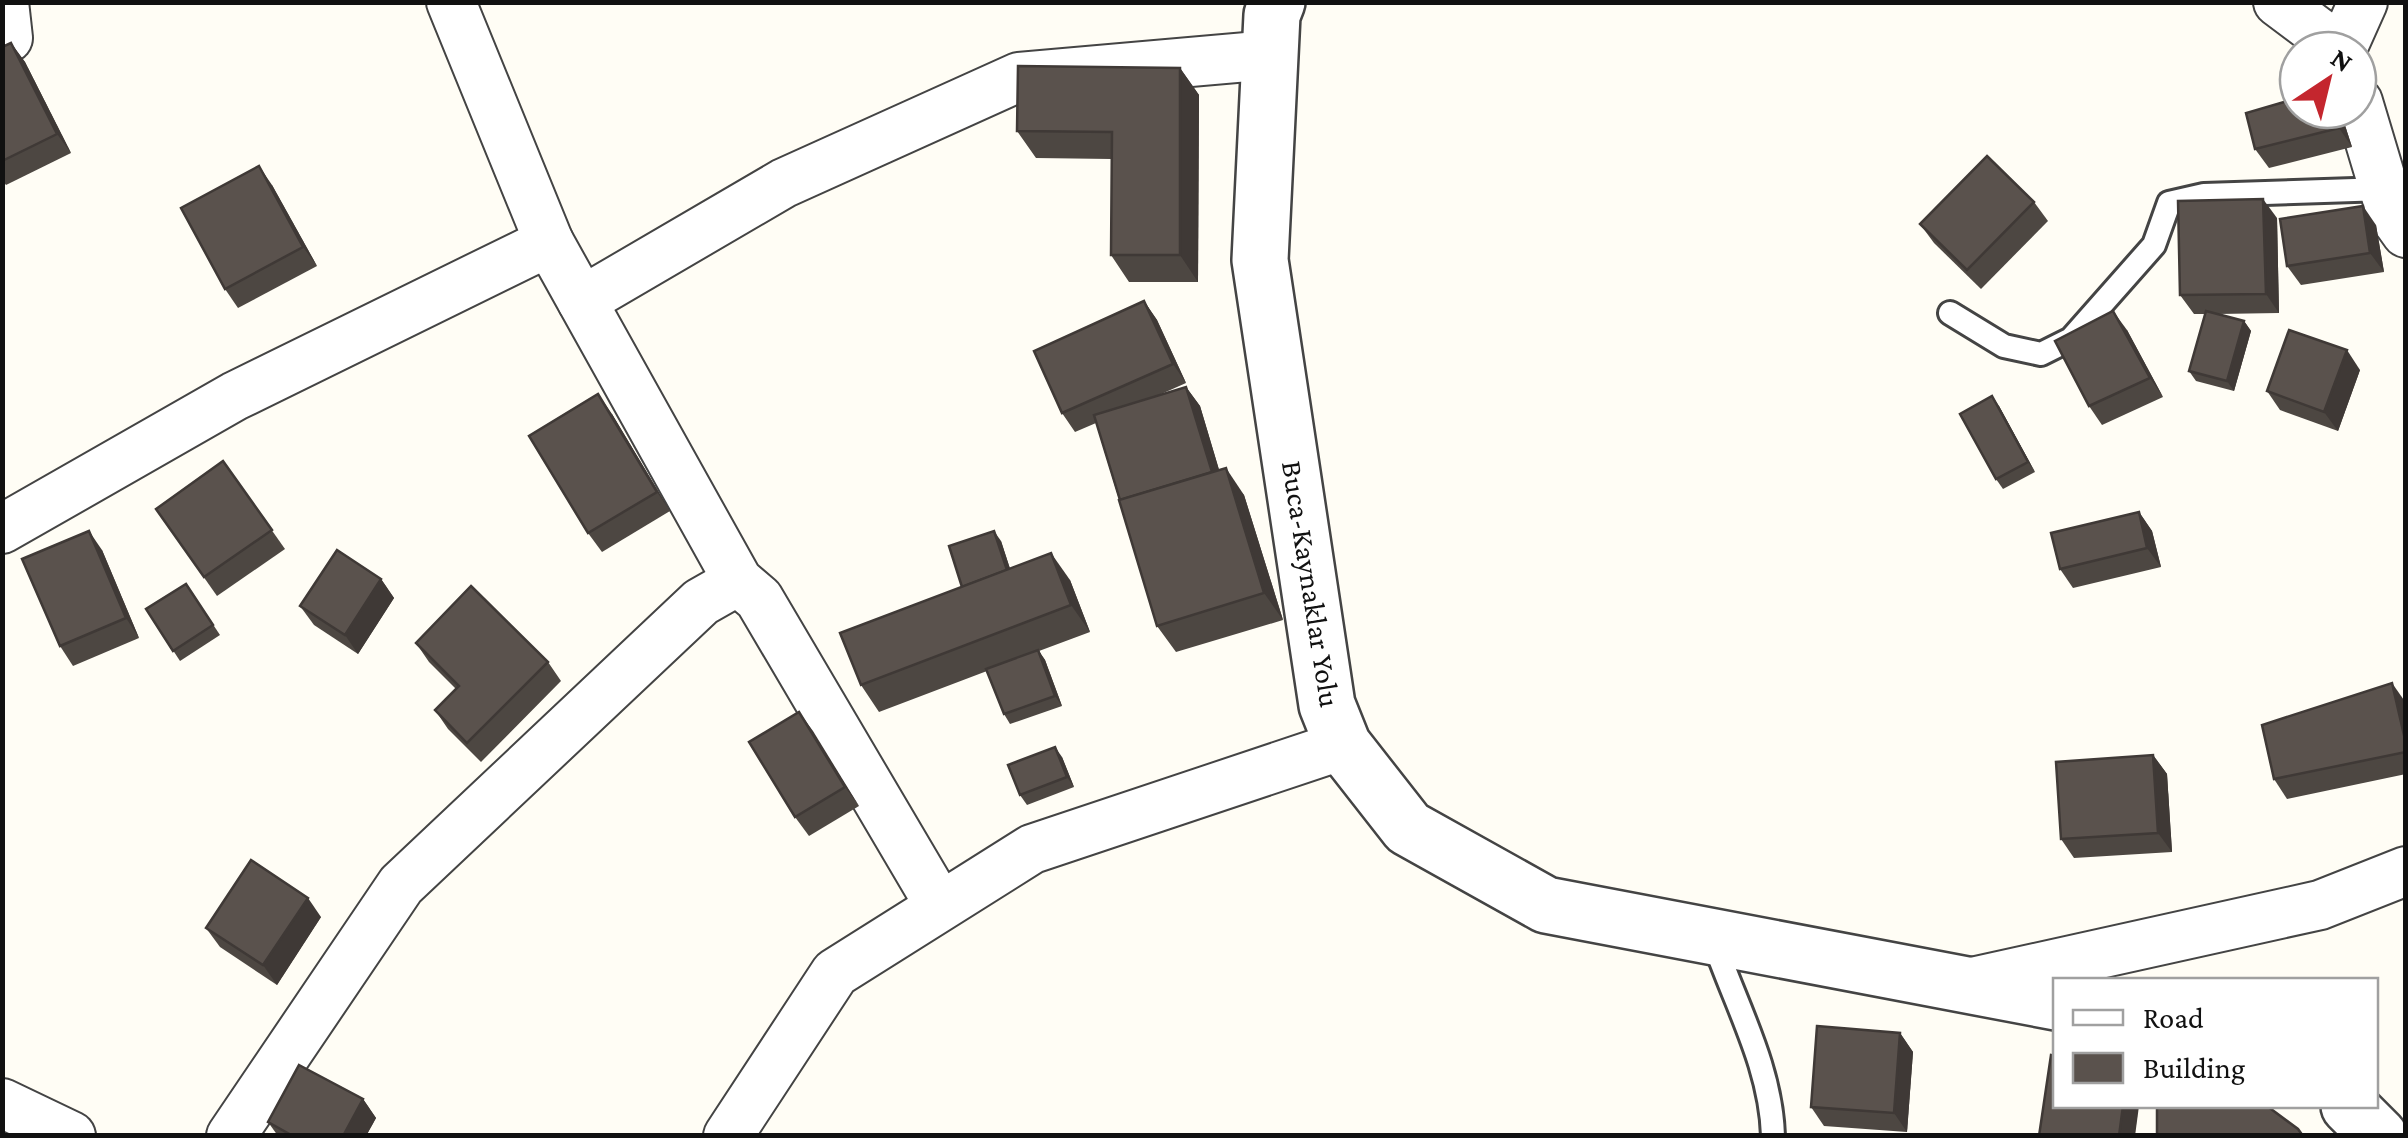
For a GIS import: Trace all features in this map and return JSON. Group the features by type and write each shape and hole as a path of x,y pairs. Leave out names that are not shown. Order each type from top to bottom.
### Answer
{"street":[{"path":"450,2 549,242 738,580 759,600 940,906"},
{"path":"2278,2 2316,30"},
{"path":"2351,30 2364,2"},
{"path":"582,301 784,184 1018,76 1274,29"},
{"name":"Buca-Kaynaklar Yolu","path":"1274,29 1260,260 1326,705 1343,746 1408,828 1546,904 2053,1001"},
{"path":"2370,130 2395,187 2391,212 2406,233"},
{"path":"2,529 235,396 549,242"},
{"path":"231,1136 401,885 702,602 738,580"},
{"path":"728,1136 835,973 940,906 1032,848 1343,746"},
{"path":"1964,984 2320,905 2406,871"},
{"path":"2,1103 71,1136"},
{"path":"2351,1108 2379,1136"}],"lane":[{"path":"1950,313 2004,346 2041,354 2071,338 2154,245 2169,203 2204,195 2395,187"},
{"path":"1712,936 1731,993 1756,1044 1772,1136"}],"building":[{"path":"11,43 57,134 2,161 2,47"},
{"path":"1018,66 1180,68 1180,255 1111,255 1112,132 1017,131"},
{"path":"2278,104 2278,130 2331,130 2255,149 2246,113"},
{"path":"1987,156 2034,202 1967,270 1920,224"},
{"path":"259,166 303,247 225,289 181,208"},
{"path":"2263,199 2266,294 2180,295 2178,201"},
{"path":"2363,206 2370,253 2287,266 2280,219"},
{"path":"1144,301 1173,364 1062,413 1034,351"},
{"path":"2113,311 2150,378 2089,406 2055,341"},
{"path":"2206,311 2244,321 2227,381 2189,371"},
{"path":"2289,330 2347,350 2324,412 2267,391"},
{"path":"1186,387 1212,472 1120,500 1094,415"},
{"path":"598,394 657,492 588,533 529,436"},
{"path":"1992,396 2028,462 1996,479 1960,414"},
{"path":"223,461 272,530 204,577 156,509"},
{"path":"1226,468 1264,593 1157,626 1119,500"},
{"path":"2139,512 2147,548 2060,569 2051,533"},
{"path":"89,531 126,618 60,646 22,559"},
{"path":"994,531 1007,570 962,587 949,546"},
{"path":"337,550 381,579 345,635 300,606"},
{"path":"1051,553 1071,605 861,685 840,633"},
{"path":"186,584 213,625 173,651 146,609"},
{"path":"471,586 548,662 467,743 435,710 459,686 416,643"},
{"path":"1038,650 1055,696 1004,714 986,669"},
{"path":"2392,683 2406,752 2274,779 2262,725"},
{"path":"799,712 845,787 795,817 749,742"},
{"path":"1055,747 1067,777 1020,795 1008,765"},
{"path":"2153,755 2158,833 2061,839 2056,762"},
{"path":"251,860 308,898 263,965 206,928"},
{"path":"1817,1026 1900,1033 1894,1113 1811,1107"},
{"path":"2051,1055 2053,1108 2123,1108 2119,1136 2039,1136"},
{"path":"299,1065 363,1099 343,1136 293,1136 268,1122"},
{"path":"2157,1108 2270,1108 2303,1136 2157,1136"}]}
